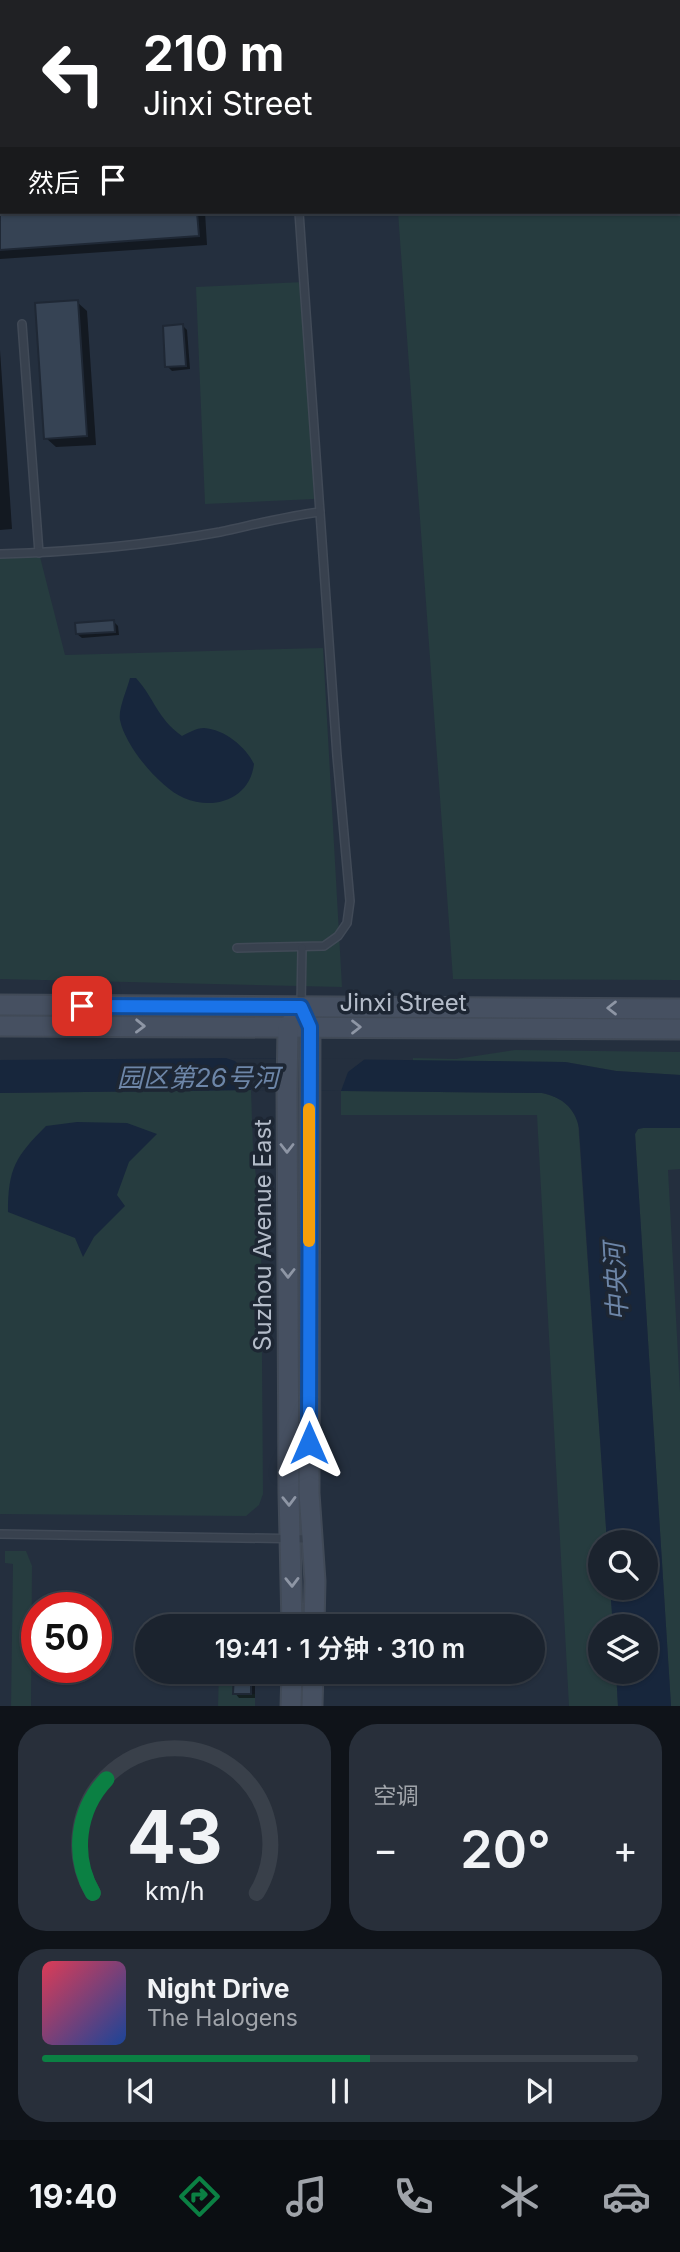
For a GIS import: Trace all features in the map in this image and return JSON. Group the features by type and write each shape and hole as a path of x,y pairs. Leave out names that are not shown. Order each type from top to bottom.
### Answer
{"main road":[{"name":"Jinxi Street","path":"0,1005 680,1009"},
{"name":"Suzhou Avenue East","path":"301,1007 310,1027 309,1467 314,1614"},
{"name":"Suzhou Avenue East","path":"292,1614 287,1058 288,1028 301,1007"},
{"name":"Jinxi Street","path":"0,1026 680,1030"},
{"path":"291,1706 292,1684"},
{"path":"312,1706 313,1684"}],"lane":[{"path":"237,948 324,946 338,936 347,923 350,901 299,214"},
{"path":"22,324 38,553"},
{"path":"0,554 38,553 219,532 320,512"},
{"path":"301,1007 302,948"},
{"path":"0,1534 311,1539"}],"green space":[{"path":"398,214 680,214 680,980 453,979"},
{"path":"304,282 314,499 205,504 196,287"},
{"path":"0,551 39,553 65,655 323,648 342,987 0,979"},
{"path":"515,1050 680,1052 680,1075 616,1071 565,1062 413,1061 413,1058 456,1059"},
{"path":"251,1090 253,1148 261,1226 263,1494 259,1505 246,1516 0,1514 0,1093"},
{"path":"341,1091 542,1093 564,1102 578,1121 606,1530 588,1530 588,1600 611,1600 612,1614 588,1614 588,1684 617,1684 618,1706 569,1706 537,1115 341,1115"},
{"path":"680,1128 680,1169 668,1170 680,1392 680,1706 671,1706 635,1134 638,1129"},
{"path":"5,1551 26,1551 32,1566 32,1592 21,1592 21,1683 31,1683 31,1706 11,1706 13,1564 5,1563"},
{"path":"219,1684 234,1684 234,1694 255,1694 255,1706 218,1706"}],"water":[{"path":"130,678 136,678 161,715 182,736 198,729 212,729 227,735 246,751 254,764 246,786 238,794 218,802 195,802 175,793 155,776 129,742 120,720 121,705"},
{"path":"226,1058 565,1062 616,1071 680,1075 680,1128 643,1128 638,1129 635,1134 671,1706 618,1706 617,1684 658,1684 658,1614 612,1614 611,1600 658,1600 658,1530 606,1530 579,1128 574,1114 566,1104 542,1093 251,1090 0,1093 0,1060"},
{"path":"77,1122 127,1123 157,1134 129,1162 117,1195 125,1206 94,1237 83,1257 75,1238 8,1212 12,1173 27,1146 46,1126"}],"pier":[{"path":"226,1058 365,1059 348,1072 341,1091 251,1090 247,1073 235,1061"}],"building":[{"path":"0,214 197,214 199,236 0,250"},
{"path":"78,300 87,436 44,439 35,303"},
{"path":"183,324 186,366 165,367 163,326"},
{"path":"114,620 115,632 76,634 75,623"},
{"path":"233,1684 251,1684 251,1694 233,1694"}],"slow traffic":[{"path":"309,1109 309,1241"}],"route":[{"path":"82,1006 301,1007 310,1027 309,1443"}],"water label":[{"name":"园区第26号河","path":"198,1078"},
{"name":"中央河","path":"616,1282"}]}
